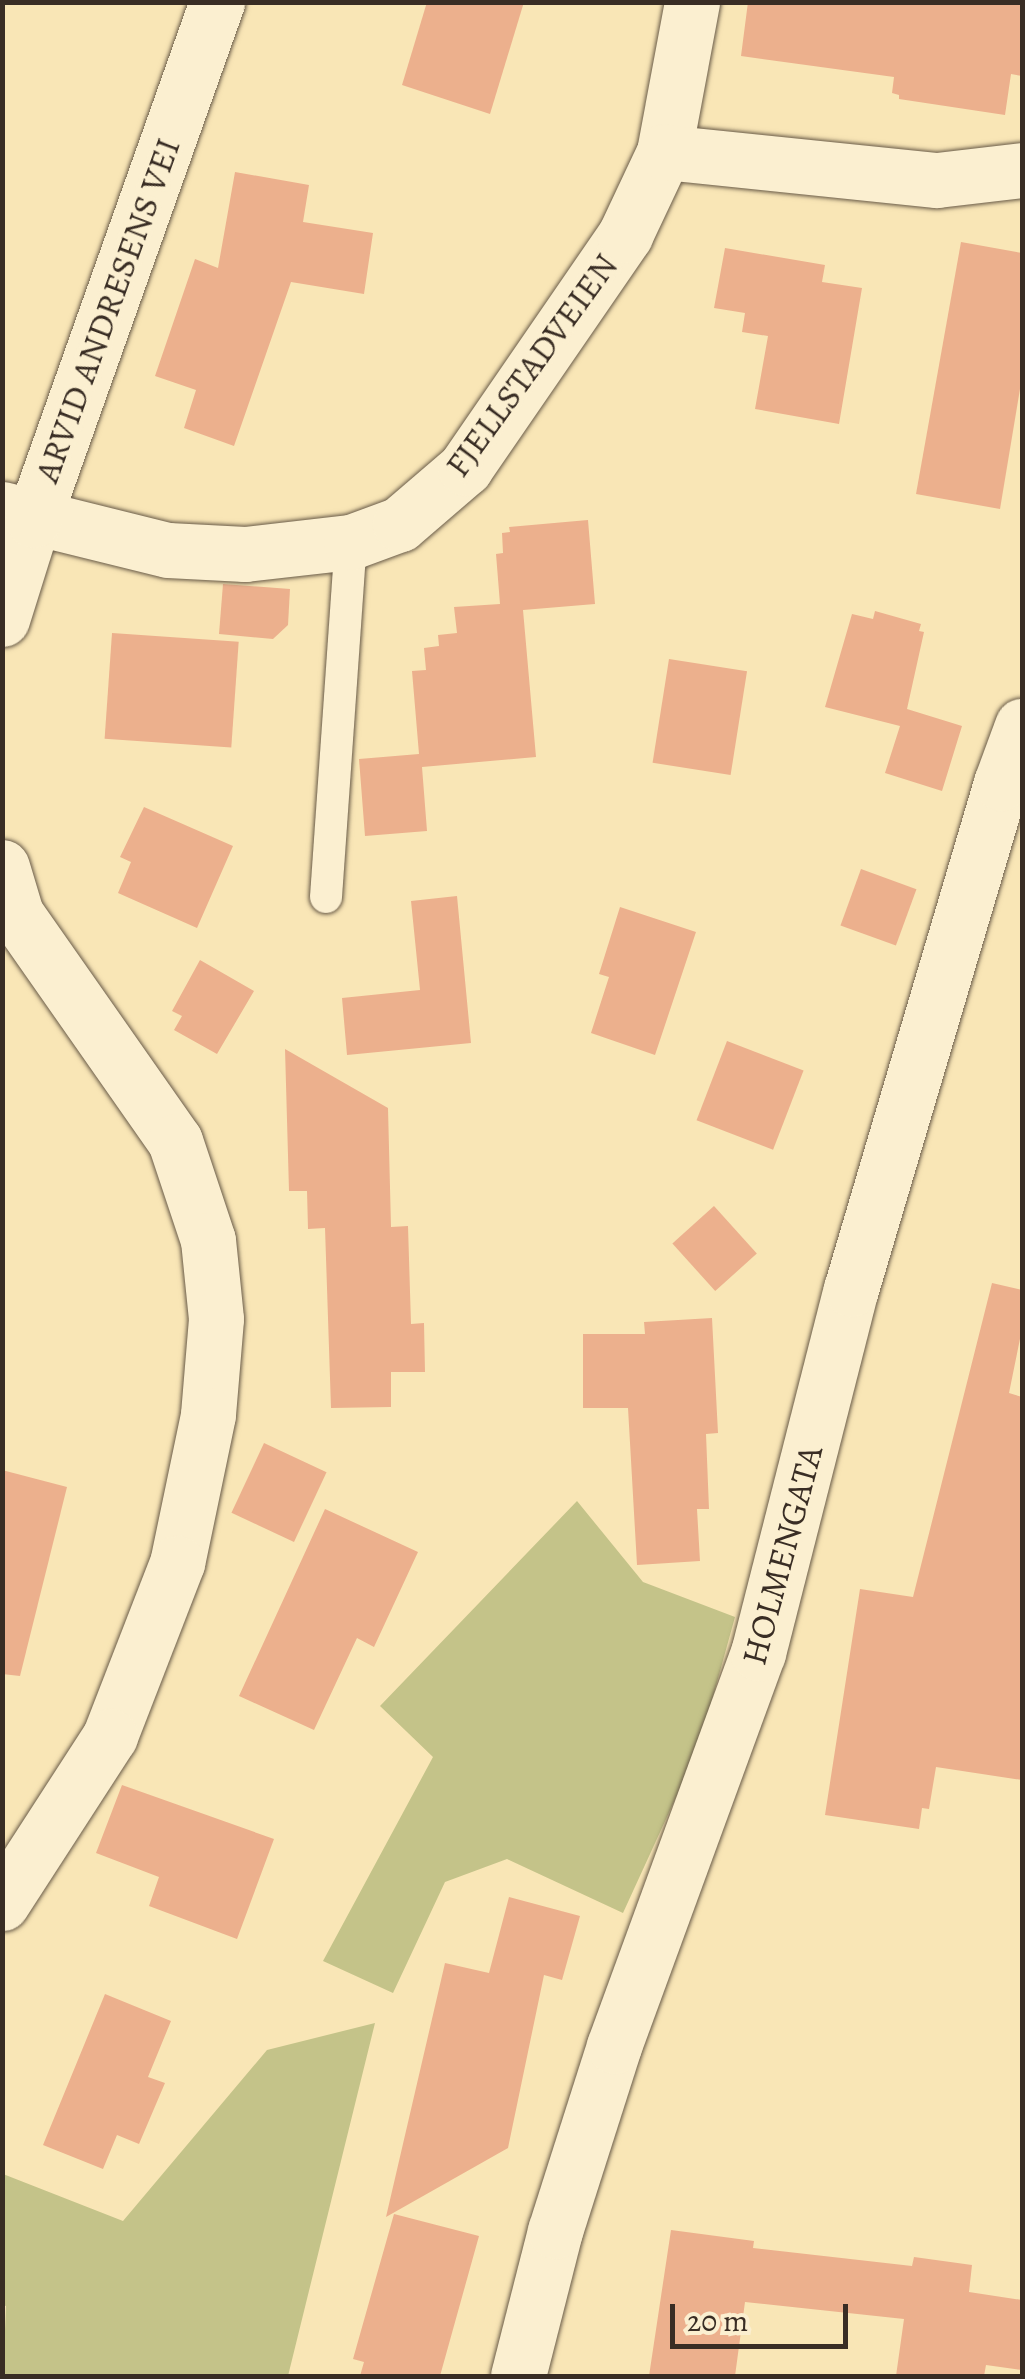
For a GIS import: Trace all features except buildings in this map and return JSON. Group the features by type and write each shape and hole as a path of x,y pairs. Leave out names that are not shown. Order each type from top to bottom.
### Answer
{"street":[{"name":"ARVID ANDRESENS VEI","path":"2,620 18,514 217,2"},
{"name":"FJELLSTADVEIEN","path":"18,514 168,550 245,554 350,542 400,524 464,468 626,235 664,152 692,2"},
{"path":"664,152 938,180 1022,170"},
{"name":"HOLMENGATA","path":"518,2376 555,2231 614,2046 758,1653 851,1289 1001,783 1022,726"},
{"path":"2,867 16,914 174,1141 208,1240 216,1319 208,1416 177,1563 110,1736 2,1903"}],"lane":[{"path":"326,897 350,542"}],"shaded area":[{"path":"577,1501 643,1582 735,1617 699,1747 623,1913 507,1859 445,1882 393,1993 323,1961 433,1757 380,1706"},
{"path":"375,2023 288,2376 3,2376 3,2174 123,2221 267,2050"}]}
